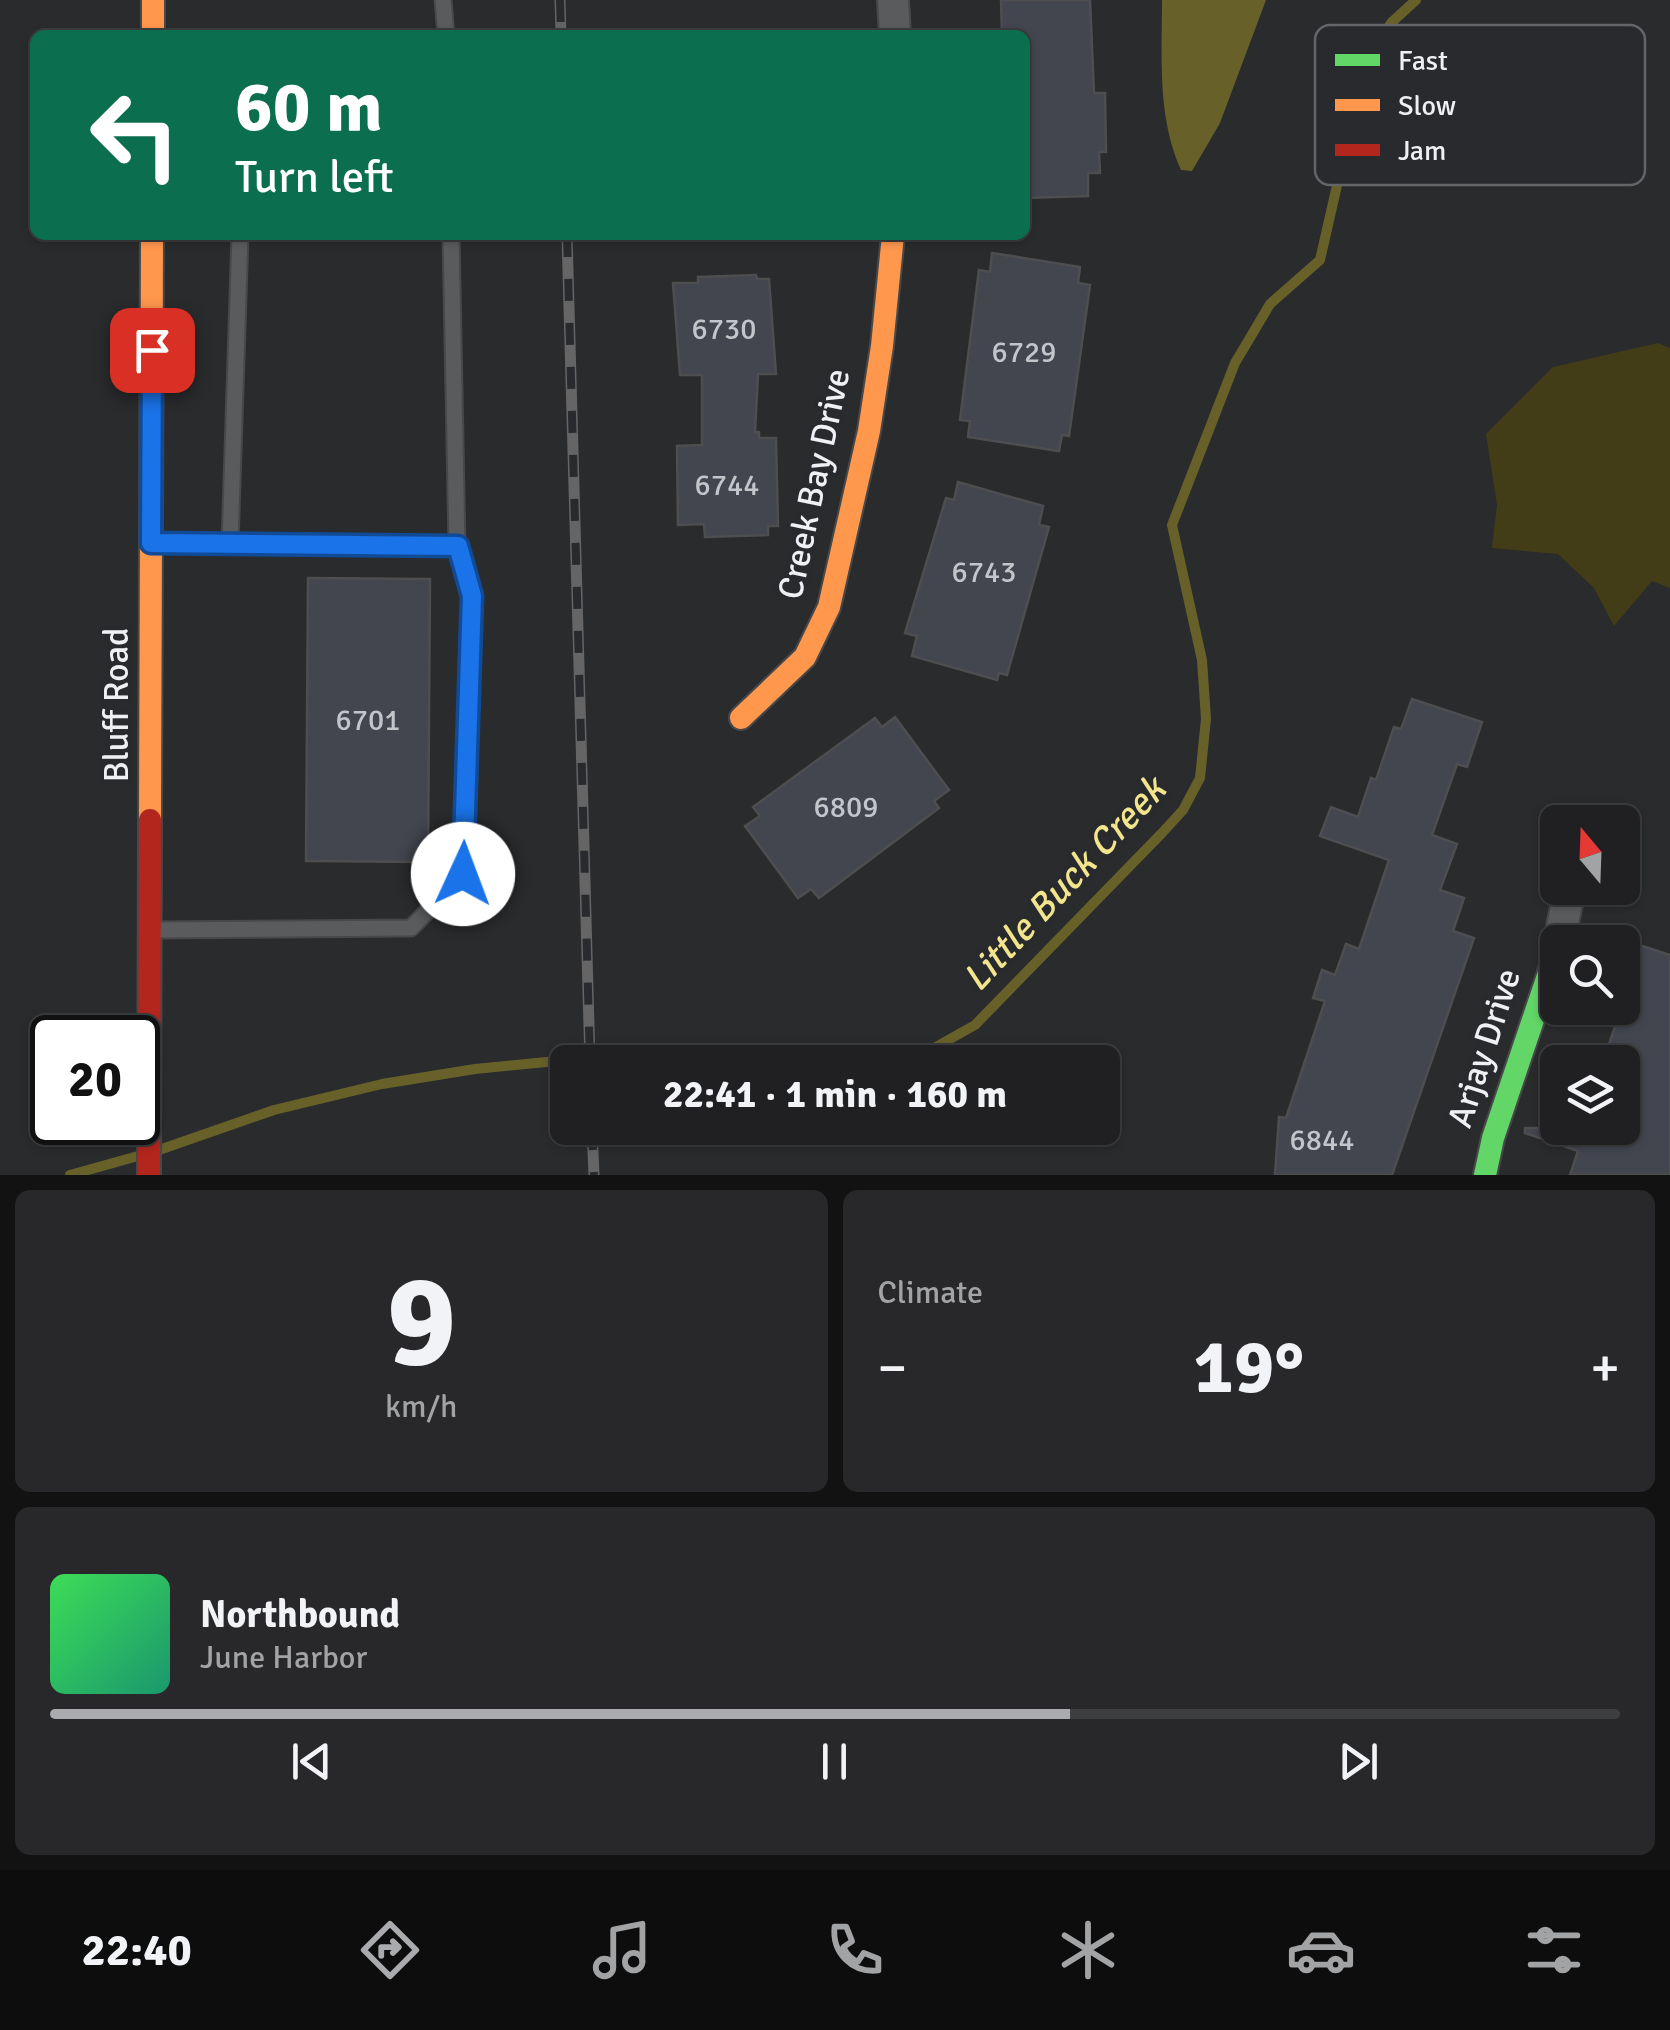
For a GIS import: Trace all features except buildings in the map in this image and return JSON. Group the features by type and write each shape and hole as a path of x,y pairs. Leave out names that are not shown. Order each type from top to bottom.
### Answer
{"main road":[{"path":"153,0 153,30"},
{"name":"Bluff Road","path":"149,1175 152,240"},
{"name":"Creek Bay Drive","path":"741,718 805,657 829,608 869,430 893,240"},
{"name":"Arjay Drive","path":"1485,1175 1493,1138 1540,998"}],"street":[{"path":"893,0 895,30"}],"lane":[{"path":"444,0 446,30"},
{"path":"230,544 240,240"},
{"path":"150,930 411,928 463,874 472,596 458,546 451,240"},
{"path":"151,543 458,546"}],"shaded area":[{"path":"1162,0 1266,0 1220,123 1192,171 1181,170 1164,108"},
{"path":"1658,343 1670,348 1670,588 1652,581 1614,626 1594,588 1558,554 1492,548 1497,505 1486,434 1553,367"}],"waterway":[{"name":"Little Buck Creek","path":"1390,25 1416,0"},
{"name":"Little Buck Creek","path":"939,1045 975,1025 1183,810 1200,778 1206,719 1202,660 1172,525 1235,363 1270,304 1320,260 1337,185"},
{"name":"Little Buck Creek","path":"159,1150 274,1110 382,1084 550,1062"},
{"name":"Little Buck Creek","path":"70,1175 138,1156"}],"railway":[{"path":"560,0 561,30"},
{"path":"567,240 590,1045"},
{"path":"593,1145 594,1175"}],"traffic: fast":[{"path":"1485,1175 1493,1138 1540,999"}],"traffic: slow":[{"path":"153,0 153,30"},
{"path":"150,820 152,240"},
{"path":"741,718 805,657 829,607 869,431 893,240"}],"traffic: jam":[{"path":"149,1175 150,820"}],"route":[{"path":"152,350 151,543 458,546 472,596 463,874"}]}
